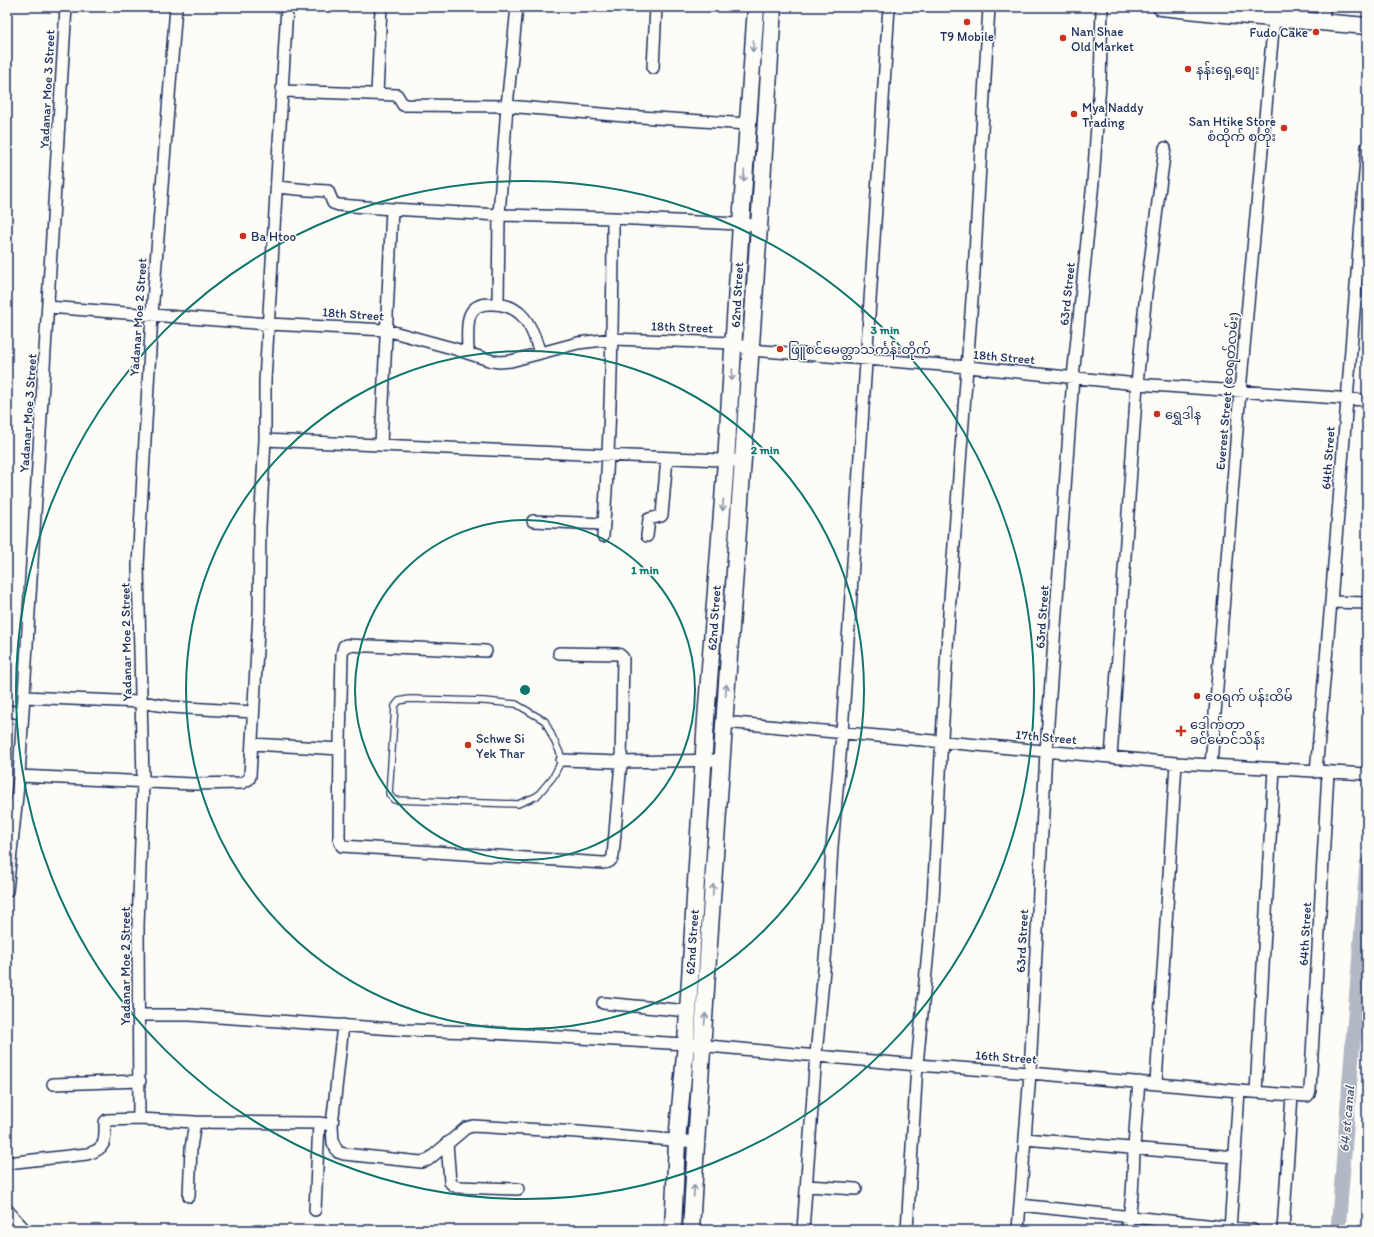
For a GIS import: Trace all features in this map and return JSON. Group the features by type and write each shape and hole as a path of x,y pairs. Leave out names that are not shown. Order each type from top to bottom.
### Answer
{"main road":[{"name":"62nd Street","path":"673,1230 756,7"},
{"name":"62nd Street","path":"691,1230 721,760 751,350 773,7"},
{"path":"1161,7 1226,11 1274,19 1324,15 1367,26"}],"street":[{"name":"Yadanar Moe 3 Street","path":"7,891 19,776 66,7"},
{"name":"Yadanar Moe 2 Street","path":"139,1119 140,1015 138,926 143,782 138,565 152,314 176,7"},
{"path":"19,776 193,784 242,783 249,779 259,613 260,527 265,440 265,381 287,7"},
{"path":"377,94 382,7"},
{"path":"498,303 500,215 507,106 517,7"},
{"path":"653,68 656,7"},
{"path":"803,1230 842,733 890,7"},
{"path":"907,1230 917,1065 933,899 958,488 968,367 989,7"},
{"name":"63rd Street","path":"1018,1230 1030,1072 1046,751 1073,377 1100,83 1102,7"},
{"name":"Everest Street (ဧ၀ရတ်လမ်း)","path":"1211,765 1240,391 1274,19"},
{"path":"283,91 396,95 403,104 507,106 748,124"},
{"name":"64th Street","path":"1316,772 1367,147"},
{"path":"1111,757 1137,384 1146,293 1165,148"},
{"path":"276,187 328,190 333,203 339,205 392,210 759,225"},
{"path":"381,445 392,210"},
{"path":"603,536 608,456 612,339 613,218"},
{"path":"468,353 470,314 475,308 482,304 498,303 520,313 526,319 535,334 540,353"},
{"name":"18th Street","path":"48,307 269,324 386,330 500,362 510,361 578,343 612,339 734,343 751,350 968,367 1137,384 1367,400"},
{"path":"265,440 743,461"},
{"path":"647,536 649,519 662,515 668,458"},
{"path":"533,521 604,524"},
{"path":"1331,602 1367,603"},
{"path":"486,651 344,646 342,654 339,838 342,846 603,864 612,860 614,856 621,762 622,656 618,654 559,653"},
{"path":"24,697 141,702 171,707 253,712"},
{"path":"7,711 23,713"},
{"name":"17th Street","path":"724,722 1176,763 1366,774"},
{"path":"252,744 340,749"},
{"path":"562,760 621,762 721,760"},
{"path":"1156,1083 1176,763"},
{"path":"1256,1092 1274,769"},
{"name":"64th Street","path":"1308,1096 1310,1094 1328,772"},
{"path":"603,1003 688,1011"},
{"name":"16th Street","path":"140,1015 190,1015 408,1030 473,1032 686,1044 917,1065 1030,1072 1308,1096"},
{"path":"343,1025 332,1125 333,1143 338,1152 344,1154 421,1162 428,1160 466,1128 473,1126 578,1132 696,1142"},
{"path":"53,1084 140,1081"},
{"path":"1126,1230 1130,1217 1139,1082"},
{"path":"1230,1229 1239,1091"},
{"path":"1283,1230 1292,1095"},
{"path":"7,1163 87,1154 99,1150 104,1144 105,1122 107,1120 139,1119 195,1122 319,1123 332,1125"},
{"path":"189,1196 191,1148 195,1122"},
{"path":"315,1210 319,1123"},
{"path":"1026,1139 1134,1150 1235,1157"},
{"path":"447,1143 450,1182 453,1185 468,1188 518,1189"},
{"path":"807,1186 856,1189"},
{"path":"1020,1205 1230,1229 1253,1230"},
{"path":"7,1210 26,1230"}],"lane":[{"path":"409,699 484,701 516,704 545,721 562,760 553,777 537,796 518,804 394,800 389,794 395,706 399,701 409,699"}],"waterway":[{"name":"64 st canal","path":"1338,1230 1367,864"}],"place":[{"name":"T9 Mobile","path":"967,22"},
{"name":"Fudo Cake","path":"1316,32"},
{"name":"Nan Shae Old Market","path":"1063,38"},
{"name":"နန်းရှေ့စျေး","path":"1188,69"},
{"name":"Mya Naddy Trading","path":"1074,114"},
{"name":"San Htike Store စံထိုက် စတိုး","path":"1284,128"},
{"name":"Ba Htoo","path":"243,236"},
{"name":"ဖြူစင်မေတ္တာသင်္ကန်းတိုက်","path":"780,349"},
{"name":"ရွှေဒါန","path":"1157,414"},
{"name":"ဧဝရက် ပန်းထိမ်","path":"1197,696"},
{"name":"ဒေါက်တာ ခင်မောင်သိန်း","path":"1181,731"},
{"name":"Schwe Si Yek Thar","path":"468,745"}]}
